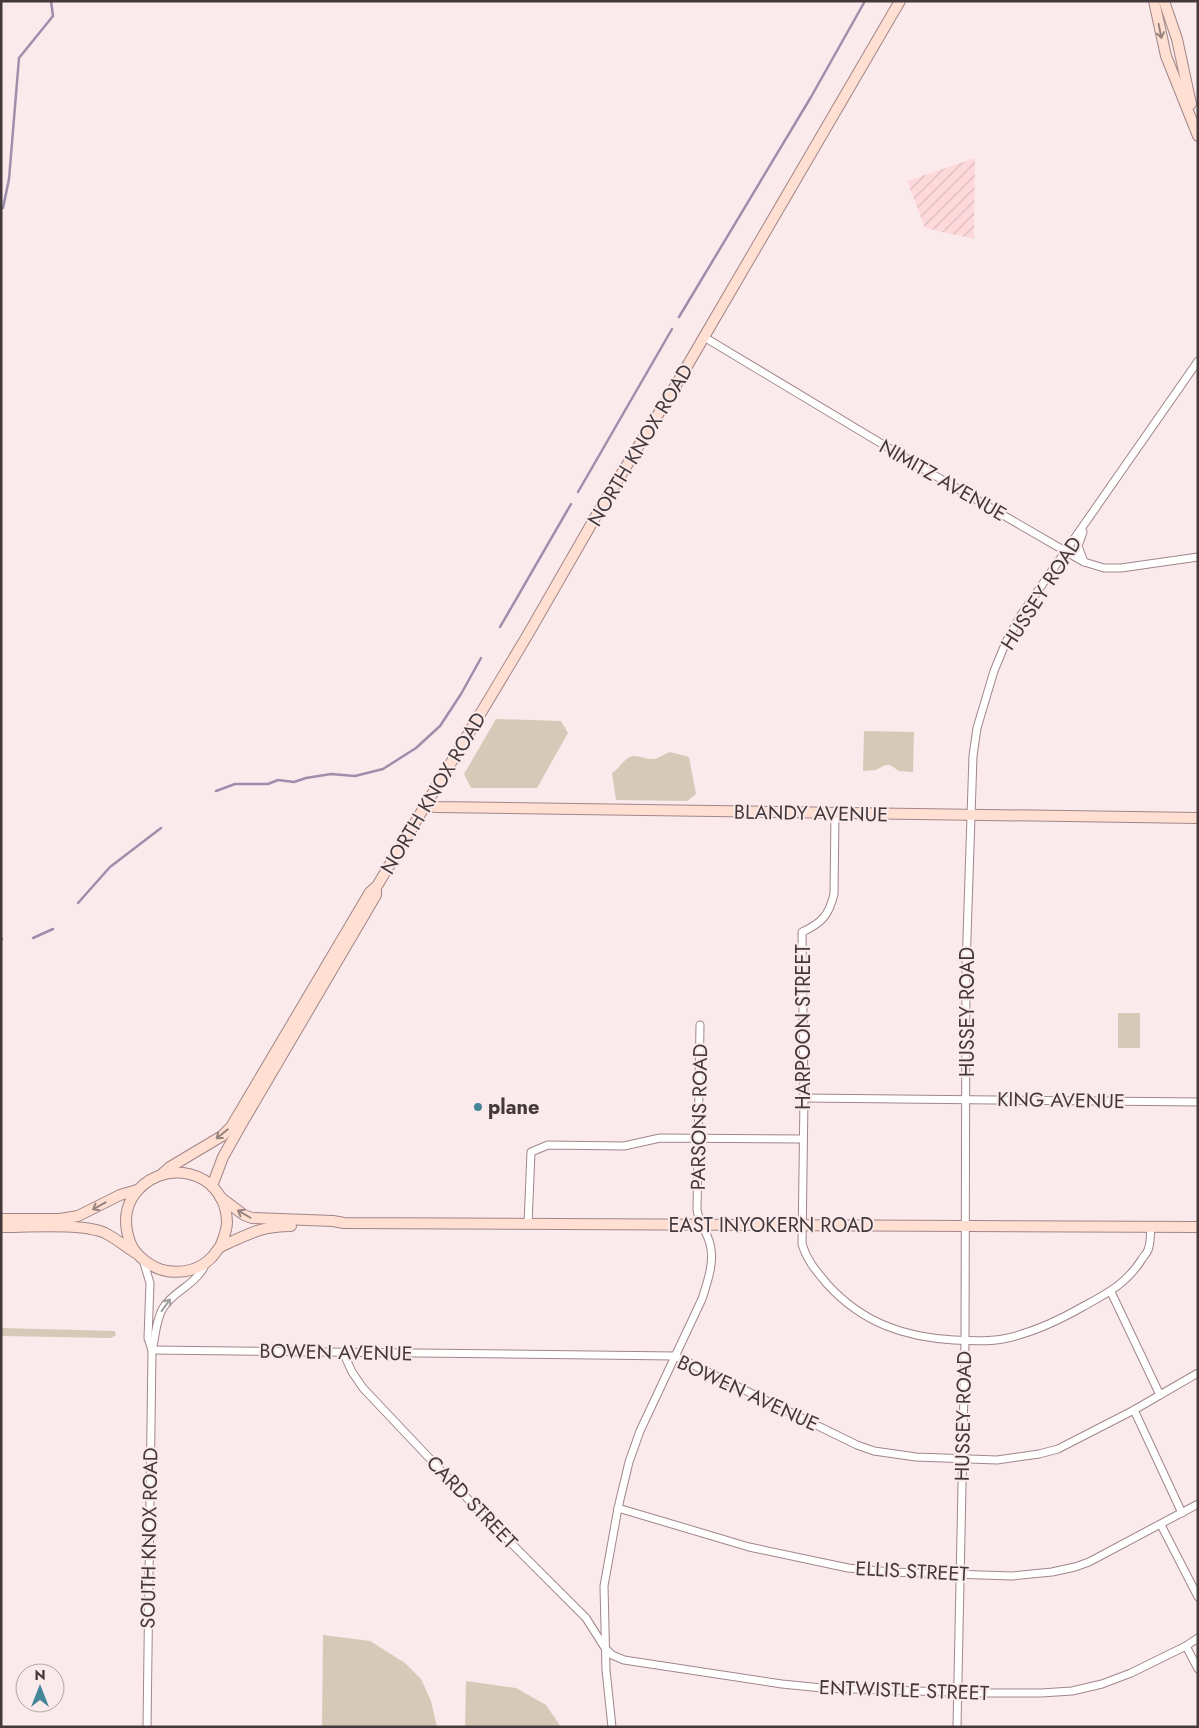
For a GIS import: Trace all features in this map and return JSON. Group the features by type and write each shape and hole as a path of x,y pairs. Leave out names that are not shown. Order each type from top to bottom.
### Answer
{"street":[{"name":"NORTH KNOX ROAD","path":"162,1173 170,1166 222,1136 231,1127 370,892 376,886 523,644 600,509 650,430 900,1"},
{"path":"1154,1 1166,56 1198,136"},
{"path":"1164,1 1177,39 1198,136"},
{"name":"NIMITZ AVENUE","path":"704,337 927,471 1084,562 1104,568 1121,568 1198,557"},
{"name":"HUSSEY ROAD","path":"957,1727 965,1341 966,967 970,815 973,756 977,728 994,671 1006,642 1021,615 1198,361"},
{"path":"1084,562 1078,546 1086,524"},
{"name":"BLANDY AVENUE","path":"424,805 436,807 1198,818"},
{"name":"HARPOON STREET","path":"835,813 834,894 831,905 815,926 802,932 804,1098 802,1244 812,1268 851,1306 898,1331 933,1339 965,1341 1001,1339 1040,1329 1111,1292 1133,1273 1148,1250 1151,1227"},
{"name":"NORTH KNOX ROAD","path":"212,1186 223,1157 241,1125 376,895 376,886"},
{"name":"PARSONS ROAD","path":"612,1727 605,1648 604,1586 618,1508 629,1462 640,1431 702,1299 712,1253 698,1210 700,1025"},
{"name":"KING AVENUE","path":"804,1098 1198,1102"},
{"path":"528,1224 531,1152 548,1145 624,1146 660,1138 803,1139"},
{"path":"1,1227 68,1228 104,1233 152,1266 166,1271 180,1272 194,1269 206,1262 220,1247 225,1235 227,1222 225,1210 220,1197 212,1186 197,1176 180,1172 162,1173 149,1180 137,1190 129,1203 126,1217 126,1232 132,1246 140,1256"},
{"path":"1,1219 60,1219 78,1216 120,1195 137,1190"},
{"name":"EAST INYOKERN ROAD","path":"220,1197 244,1215 252,1218 344,1223 1198,1227"},
{"name":"EAST INYOKERN ROAD","path":"220,1247 261,1229 282,1226 334,1226 344,1223"},
{"name":"SOUTH KNOX ROAD","path":"140,1256 150,1284 148,1338 152,1350"},
{"name":"SOUTH KNOX ROAD","path":"147,1727 152,1350 156,1338 156,1327 164,1307 172,1297 200,1274 206,1262"},
{"path":"1111,1292 1160,1395"},
{"name":"BOWEN AVENUE","path":"152,1350 675,1356 874,1451 909,1457 997,1460 1017,1458 1058,1449 1134,1410 1198,1374"},
{"name":"CARD STREET","path":"343,1352 352,1372 363,1388 484,1516 586,1618 605,1648"},
{"path":"1134,1410 1182,1512"},
{"name":"ELLIS STREET","path":"618,1508 749,1546 848,1568 891,1572 1012,1576 1052,1572 1089,1562 1198,1504"},
{"path":"1161,1525 1198,1597"},
{"name":"ENTWISTLE STREET","path":"605,1648 612,1655 624,1660 782,1684 822,1688 1042,1693 1072,1691 1102,1684 1131,1673 1186,1646 1198,1638"},
{"path":"1186,1646 1198,1669"}],"shaded area":[{"path":"975,158 974,239 925,228 907,181"},
{"path":"496,719 561,721 568,733 537,788 471,788 464,774"},
{"path":"864,731 914,732 913,772 899,771 890,765 885,765 876,770 863,771"},
{"path":"670,752 689,757 696,794 687,801 616,800 612,773 625,760 635,756 653,759"},
{"path":"1118,1013 1140,1013 1140,1048 1118,1048"},
{"path":"1,1328 115,1331 116,1335 111,1338 1,1336"},
{"path":"323,1635 370,1641 405,1663 421,1679 431,1701 437,1727 322,1727"},
{"path":"466,1681 516,1688 546,1705 561,1727 465,1727"}],"waterway":[{"path":"3,208 9,179 19,58 53,16 51,1"},
{"path":"679,317 811,97 865,1"},
{"path":"578,492 672,329"},
{"path":"500,627 571,504"},
{"path":"216,791 235,784 268,784 278,780 294,782 331,774 355,776 383,769 416,748 440,726 481,658"},
{"path":"78,903 110,867 161,828"},
{"path":"33,938 53,929"}],"place":[{"name":"plane","path":"478,1107"}]}
